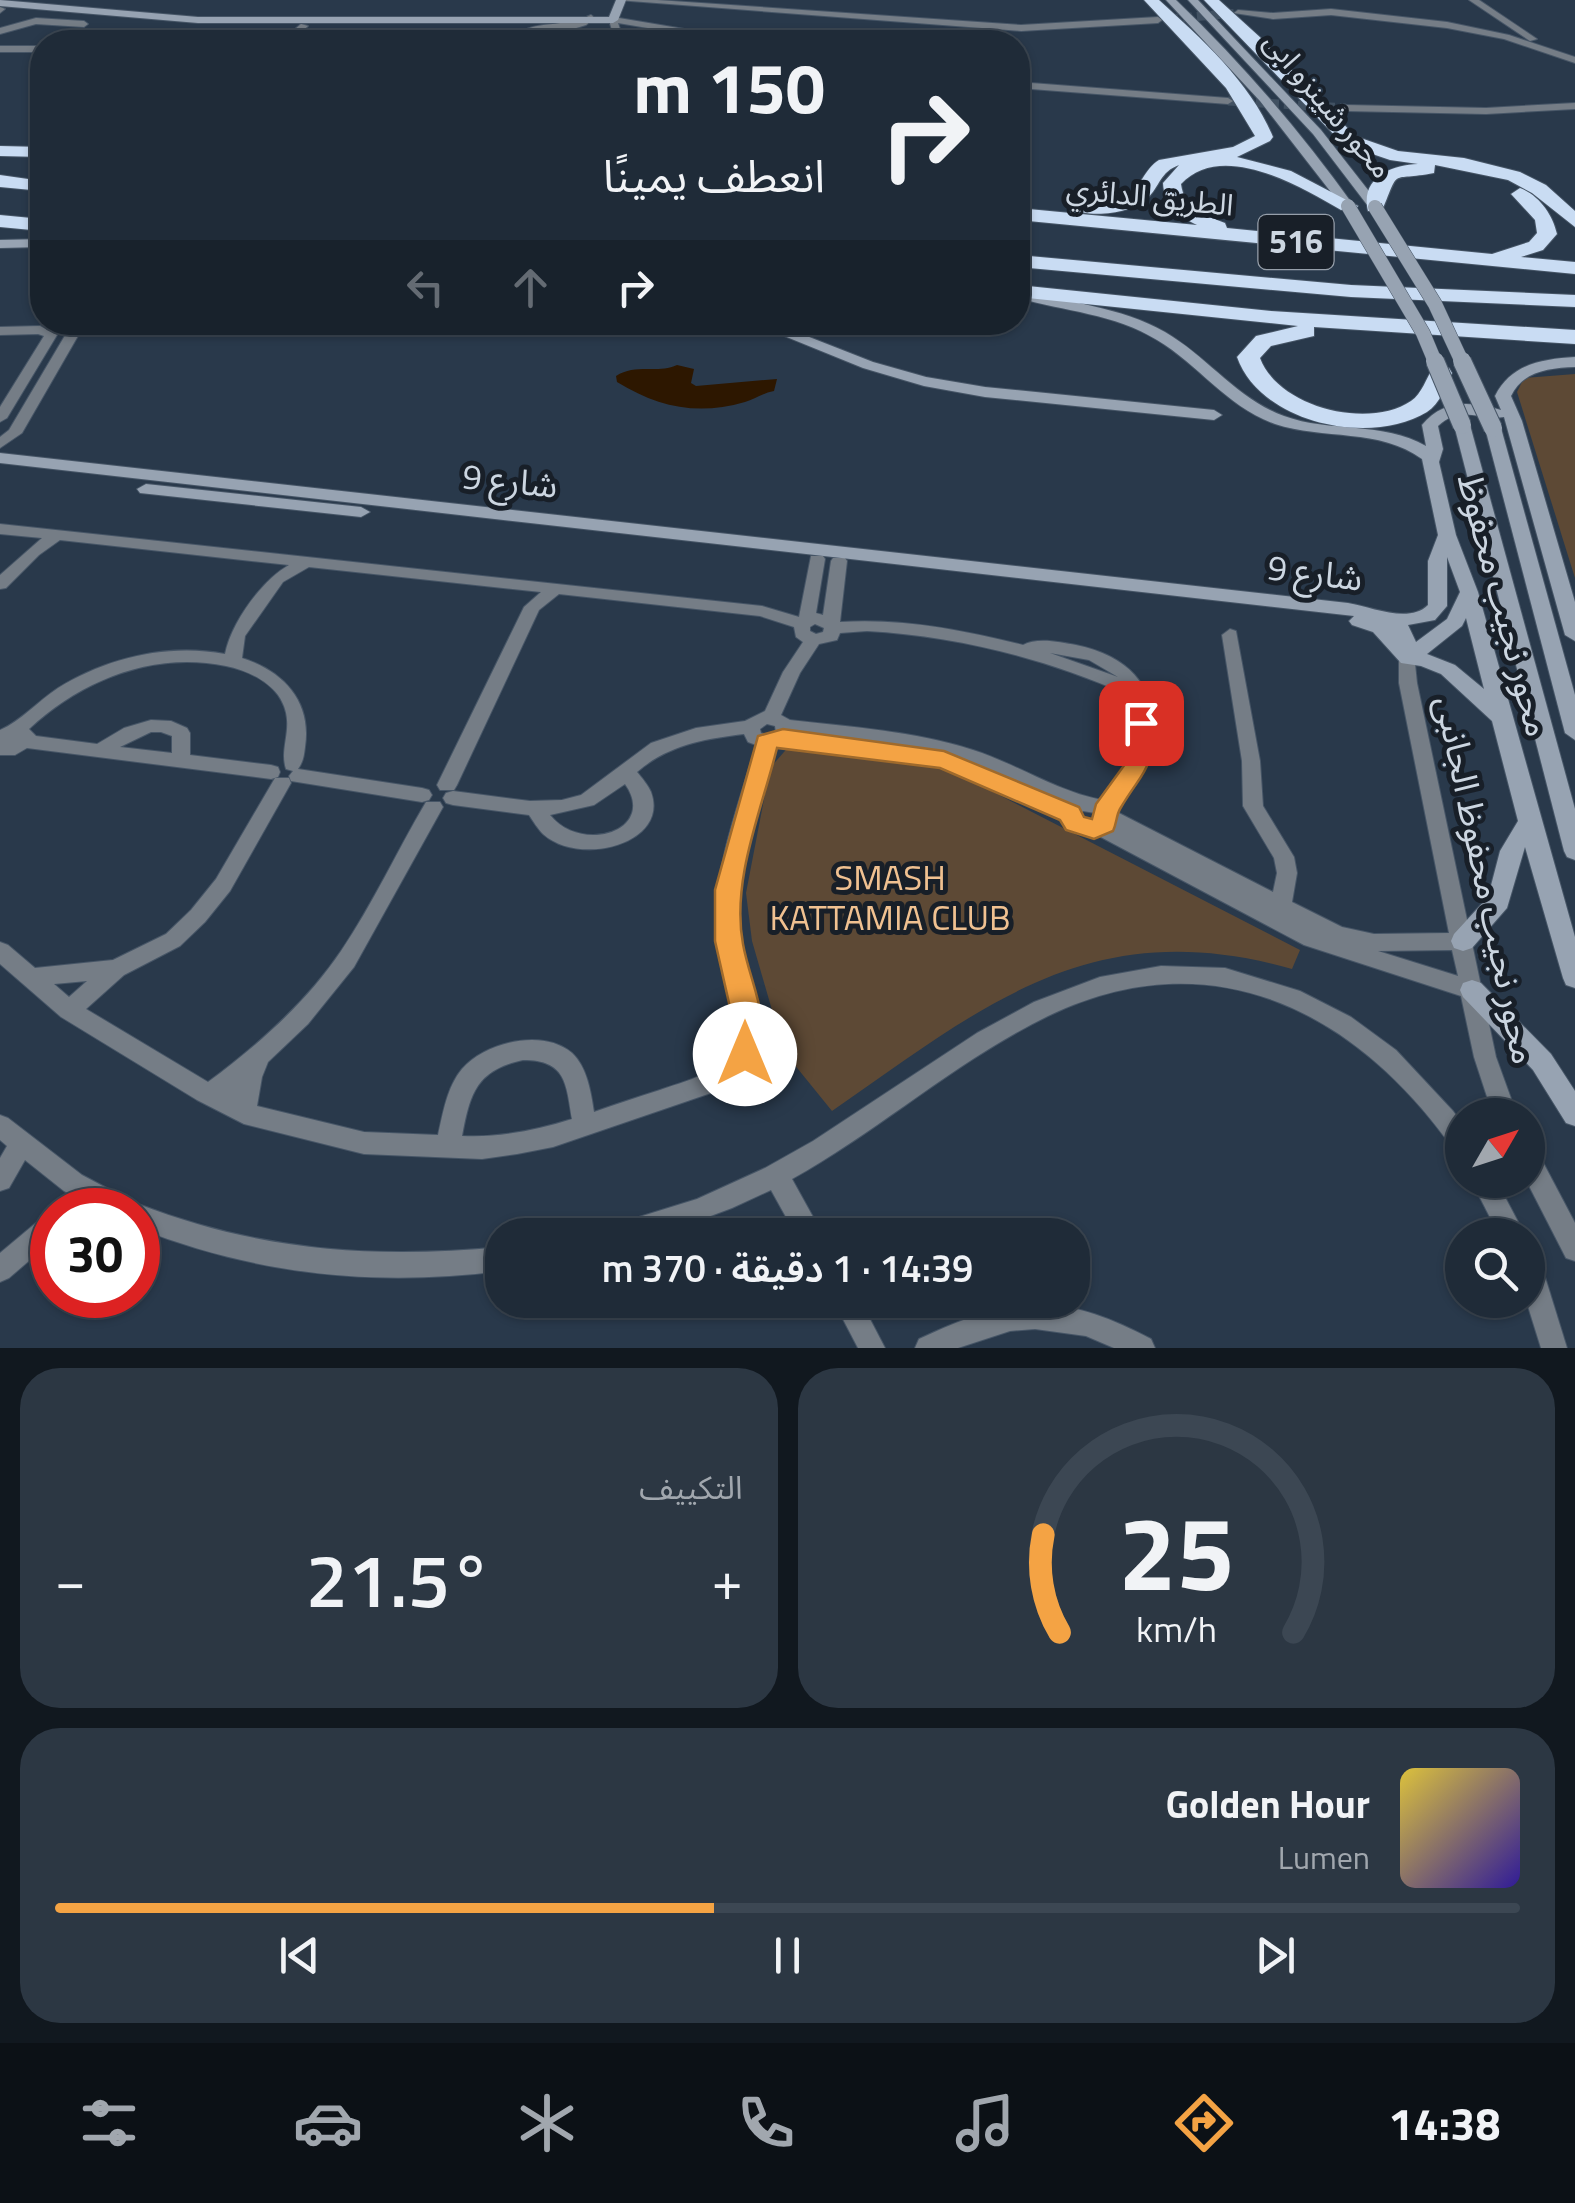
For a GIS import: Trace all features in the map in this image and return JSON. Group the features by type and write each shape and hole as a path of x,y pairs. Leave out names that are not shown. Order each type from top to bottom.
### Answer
{"highway":[{"path":"1030,214 1125,202 1141,194 1148,176 1165,164 1257,144 1264,137 1248,105 1180,26 1151,0"},
{"path":"1219,6 1342,135 1358,145 1396,156 1464,163 1514,176 1539,189 1575,222"},
{"path":"0,152 30,152"},
{"path":"1250,237 1191,214 1176,201 1171,188 1177,175 1197,166 1250,164 1297,177 1348,206"},
{"path":"1374,206 1377,186 1398,172 1442,169 1492,179 1520,194 1546,224 1545,238 1536,246 1475,259"},
{"path":"0,181 30,186"},
{"path":"0,190 30,189"},
{"path":"0,202 30,202"},
{"name":"الطريق الدائري","path":"1030,215 1575,270"},
{"path":"0,220 30,224"},
{"path":"0,230 30,227"},
{"name":"516","path":"1030,261 1226,282 1575,302"},
{"path":"1226,282 1575,270"},
{"name":"516","path":"1030,276 1333,306 1575,318"},
{"name":"516","path":"1030,293 1376,326 1575,337"},
{"path":"1376,326 1303,332 1264,342 1252,351 1248,363 1253,376 1266,389 1311,411 1354,419 1395,417 1422,405 1441,373"}],"main road":[{"path":"0,8 187,20 613,20 621,0"},
{"path":"1169,0 1180,26"},
{"name":"محور شينزو ابى","path":"1169,0 1206,33 1294,132 1348,206 1403,296 1441,373 1462,425 1575,851"},
{"name":"محور شينزو ابى","path":"1192,0 1226,31 1317,132 1374,206 1435,304 1493,428 1575,734"},
{"path":"0,8 86,22 286,26 563,18"},
{"path":"1305,93 1317,132"},
{"path":"1248,105 1294,132"},
{"path":"0,244 30,243"},
{"name":"محور نجيب محفوظ","path":"1030,295 1098,310 1145,327 1178,346 1230,395 1262,414 1314,429 1400,440 1421,449 1432,461 1447,536 1469,592 1575,978"},
{"path":"791,335 881,370 1014,392 1214,416"},
{"path":"807,335 940,381"},
{"name":"محور نجيب محفوظ","path":"1575,362 1538,367 1514,379 1503,396 1514,421 1575,634"},
{"path":"1432,461 1436,452 1430,425 1444,411 1479,408 1514,421"},
{"name":"شارع 9","path":"1,459 303,499 1348,609 1394,620 1407,636 1408,658"},
{"name":"شارع 9","path":"609,530 817,559 1356,620 1380,628 1408,658"},
{"path":"1394,620 1428,616 1438,606 1434,563 1437,549 1447,536"},
{"path":"1408,658 1454,622 1469,592"},
{"path":"1408,658 1424,658 1444,666 1501,717"},
{"path":"1463,941 1500,901 1511,850 1529,821"},
{"path":"1472,990 1536,1054 1575,1114"}],"street":[{"path":"621,0 1021,28 1158,20"},
{"path":"1473,0 1571,62"},
{"path":"1219,6 1274,16 1341,13 1447,25 1516,40 1571,62"},
{"path":"527,30 580,26 591,18"},
{"path":"616,30 613,20 673,30"},
{"path":"0,31 36,21 86,22"},
{"path":"80,30 86,22"},
{"path":"285,30 286,26"},
{"path":"298,30 304,26"},
{"path":"0,49 30,49"},
{"path":"1030,86 1228,101"},
{"path":"1346,108 1486,111 1575,106"},
{"path":"0,331 30,330"},
{"path":"0,418 51,335"},
{"path":"1,459 72,335"},
{"path":"0,529 762,611 807,628 873,626 1017,648 1121,685 1141,697 1140,760 1104,818 1080,827 1074,808 944,760 771,730 684,737 643,757 598,796 578,804 535,809 102,748 8,743"},
{"path":"33,552 37,532"},
{"path":"0,584 33,552 59,534"},
{"path":"274,559 278,578"},
{"path":"0,951 69,1010 244,1114 364,1143 447,1148 517,1143 711,1083 731,1071 745,1054 751,1034 728,941 728,890 771,730 807,628 817,559"},
{"path":"832,625 839,561"},
{"path":"204,657 237,636 278,578 307,562"},
{"path":"524,587 532,608"},
{"path":"209,1095 259,1058 348,959 439,796 532,608 554,590"},
{"path":"1230,634 1252,761 1253,806 1284,857 1288,874 1281,906"},
{"path":"233,658 237,636"},
{"path":"8,743 40,707 94,677 157,658 233,658 268,674 293,702 300,720 301,738 286,774 223,885 174,940 116,969 69,1010"},
{"name":"محور نجيب محفوظ الجانبى","path":"1408,658 1408,683 1490,1076 1498,1098"},
{"path":"102,748 132,732 161,724 182,733 182,759"},
{"path":"535,809 542,824 570,841 590,846 614,840 632,830 644,816 646,804 641,788 627,772"},
{"path":"1104,818 1319,927 1356,940 1463,941"},
{"path":"1104,818 1311,939 1472,990"},
{"path":"29,978 116,969"},
{"path":"675,1218 776,1175 976,1043 1039,1008 1106,983 1146,974 1232,978 1277,991 1320,1010 1362,1035 1401,1066 1445,1117"},
{"path":"447,1148 459,1095 470,1075 485,1062 509,1054 537,1050 557,1055 572,1070 585,1124"},
{"path":"244,1114 250,1076 259,1058"},
{"path":"0,1126 77,1188"},
{"path":"0,1180 21,1146"},
{"path":"776,1175 800,1218"},
{"path":"1545,1192 1575,1248"},
{"path":"160,1223 249,1250 332,1263 443,1265 485,1261"},
{"path":"0,1269 30,1244"},
{"path":"928,1348 970,1328 1028,1313 1067,1318 1114,1332 1142,1348"},
{"path":"856,1318 872,1348"},
{"path":"1545,1318 1554,1348"}],"green space":[{"path":"1575,374 1575,578 1517,392 1524,378"},
{"name":"SMASH KATTAMIA CLUB","path":"791,744 935,762 1300,950 1292,969 1221,955 1158,952 1100,961 1046,978 993,1004 832,1111 772,1037 774,1017 752,941 746,893 770,768"}],"shaded area":[{"path":"677,365 694,369 691,383 696,386 777,379 774,391 745,402 711,408 663,403 617,382 616,376 624,372"}],"tunnel":[{"path":"1169,19 1238,13"},
{"path":"1228,101 1346,108"}],"route":[{"path":"745,1054 751,1034 728,941 728,890 766,742 783,737 924,754 963,766 1070,814 1074,824 1094,830 1107,820 1104,811 1136,772 1141,723"}]}
